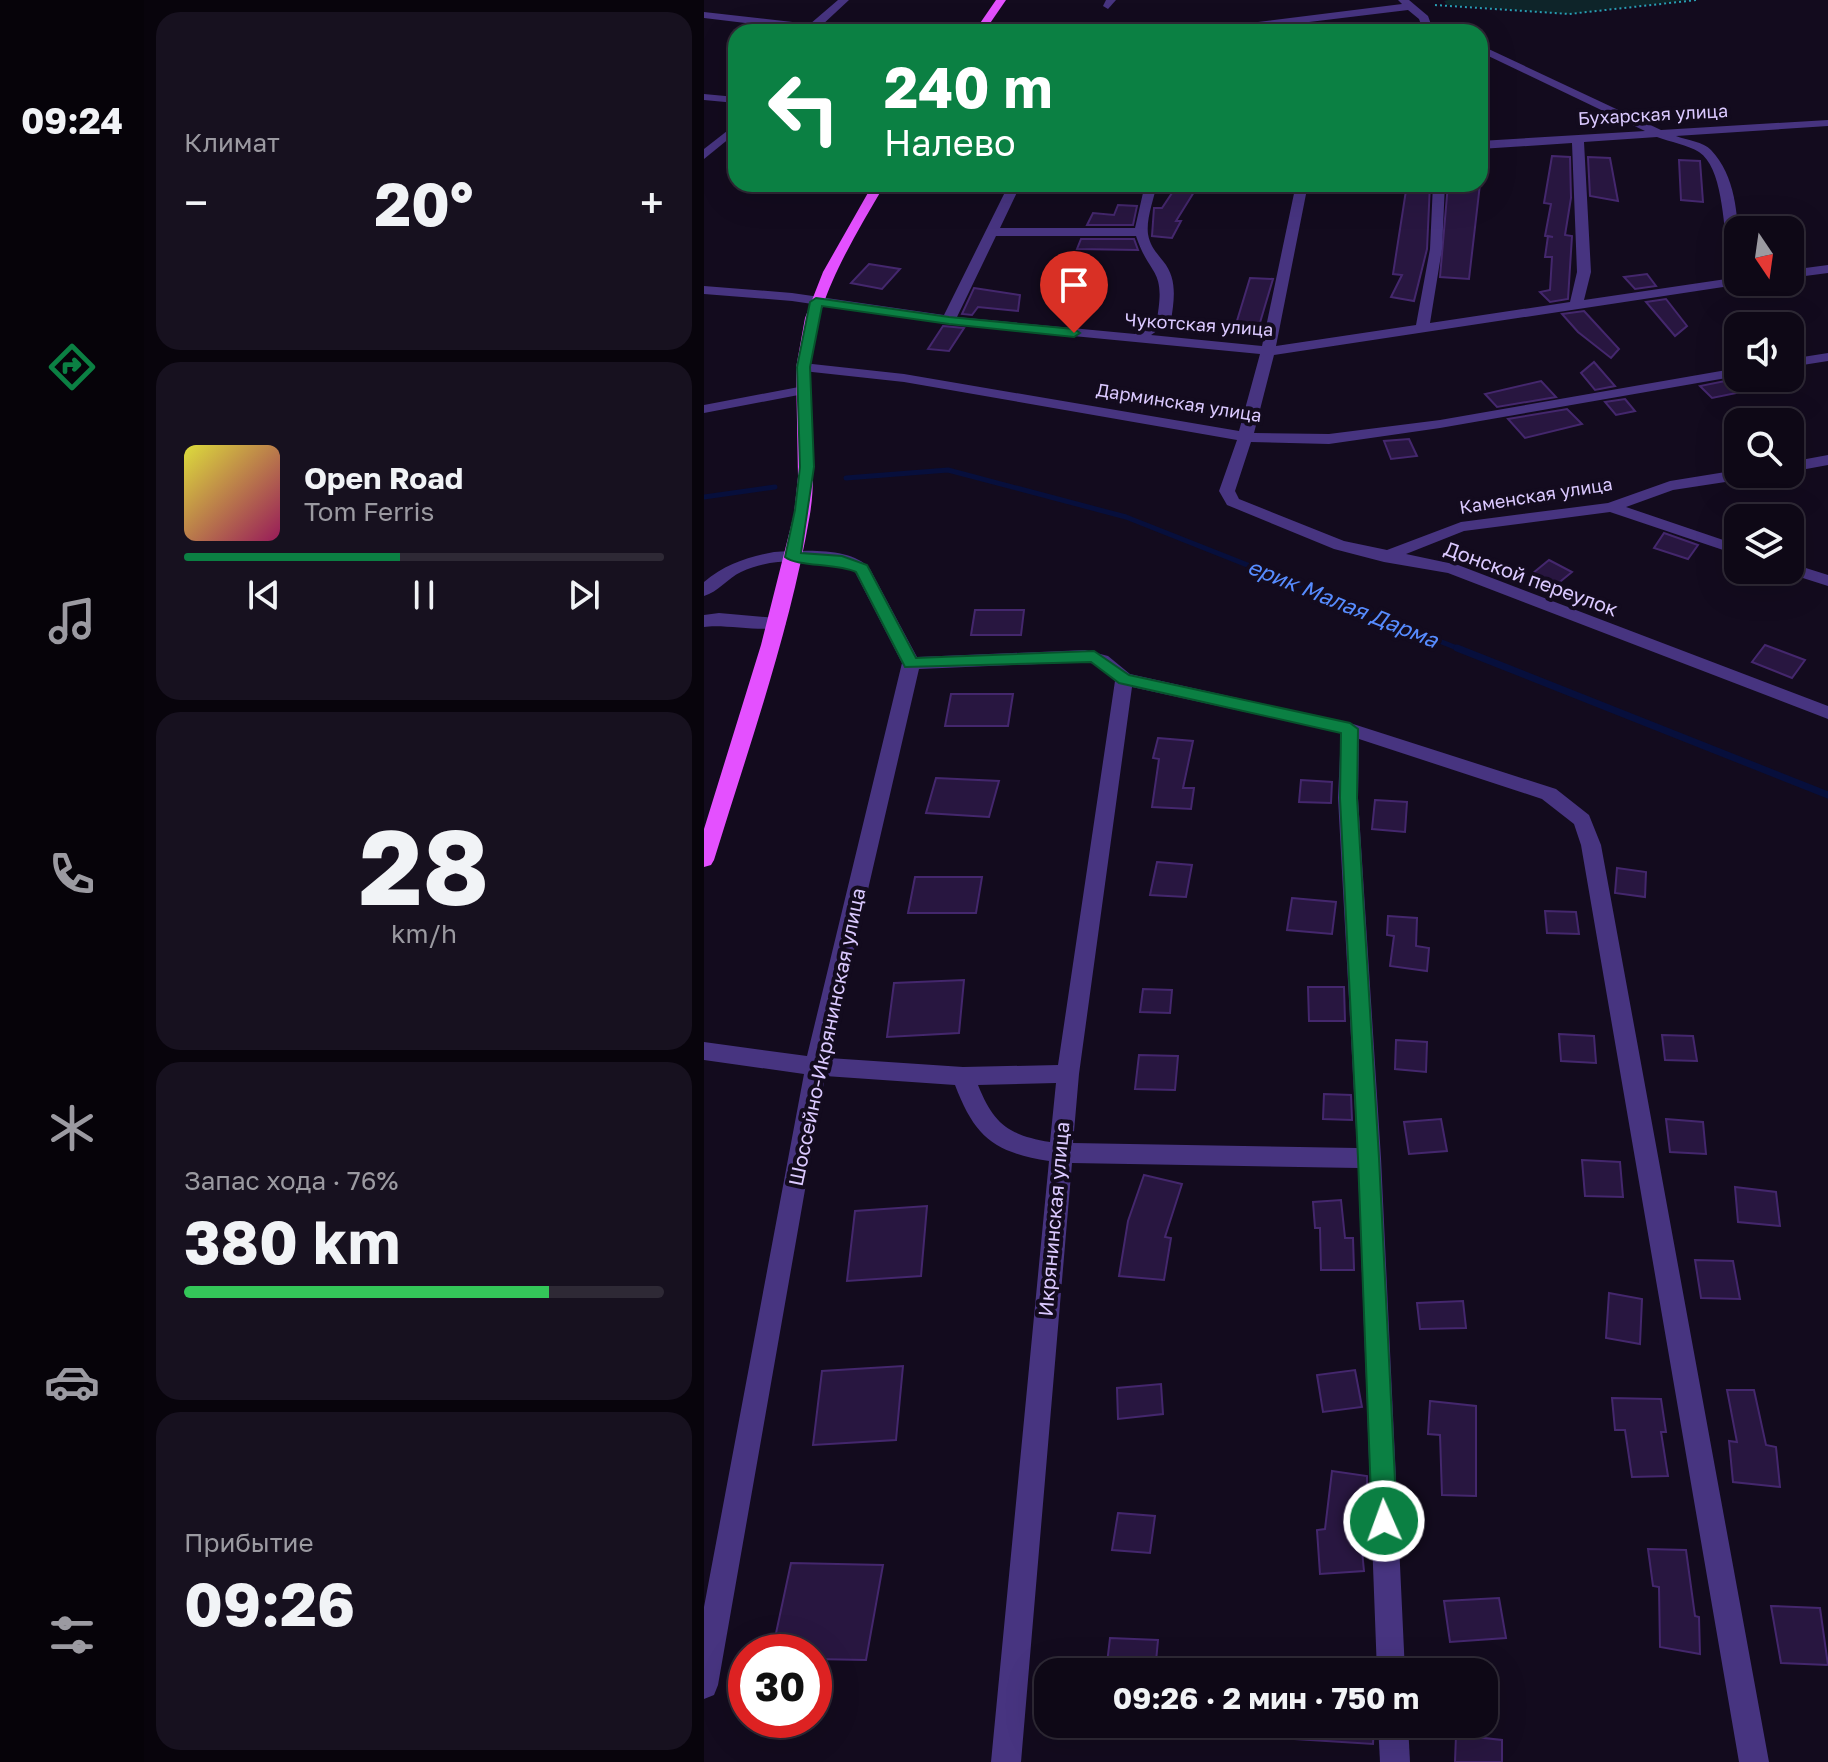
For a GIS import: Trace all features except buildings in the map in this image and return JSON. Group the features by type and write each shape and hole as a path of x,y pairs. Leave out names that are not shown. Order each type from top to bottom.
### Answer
{"main road":[{"path":"984,24 1001,0"},
{"path":"704,860 777,624 803,510 807,467 803,367 816,302 840,250 874,192"}],"street":[{"path":"817,24 844,0"},
{"path":"1332,14 1366,0"},
{"path":"1260,24 1408,3 1427,24"},
{"path":"704,15 768,24"},
{"path":"1311,17 1317,24"},
{"path":"1488,52 1662,135 1697,146 1711,155 1730,216"},
{"path":"704,97 728,99"},
{"name":"Бухарская улица","path":"1488,144 1828,123"},
{"path":"709,151 728,134"},
{"path":"1576,306 1584,272 1578,138"},
{"path":"949,320 1011,192"},
{"path":"1136,339 1164,321 1168,294 1164,271 1148,253 1141,232 1149,192"},
{"path":"1248,437 1271,351 1301,192"},
{"path":"1422,328 1436,249 1439,192"},
{"path":"992,232 1141,232"},
{"path":"1804,272 1828,269"},
{"name":"Чукотская улица","path":"704,290 949,320 1271,351 1576,306 1724,280"},
{"path":"1804,361 1828,357"},
{"name":"Дарминская улица","path":"803,367 904,378 1248,437 1343,438 1724,374"},
{"path":"704,409 804,390"},
{"name":"Донской переулок","path":"1248,437 1229,487 1228,496 1239,507 1340,545 1384,557 1452,569 1828,713"},
{"path":"1804,464 1828,460"},
{"name":"Каменская улица","path":"1384,557 1461,527 1611,507 1670,486 1724,477"},
{"path":"1611,507 1724,545"},
{"path":"704,591 719,577 755,559 792,557 842,560 862,569 911,663 1085,656 1102,660 1124,679 1350,729 1549,794 1582,820 1588,833 1754,1762"},
{"path":"1804,573 1828,581"},
{"path":"704,621 719,618 777,624"},
{"name":"Шоссейно-Икрянинская улица","path":"704,1685 816,1066 911,663"},
{"name":"Икрянинская улица","path":"1006,1762 1059,1153 1124,679"},
{"path":"1350,729 1348,798 1369,1158 1390,1658"},
{"path":"704,1051 816,1066 963,1076 1068,1074"},
{"path":"963,1076 983,1122 997,1136 1014,1146 1059,1153 1369,1158"},
{"path":"1394,1738 1395,1762"}],"path":[{"path":"1408,3 1569,14 1697,0"}],"green space":[{"path":"1691,0 1569,14 1447,5 1444,1"}],"waterway":[{"name":"ерик Малая Дарма","path":"846,478 948,470 1126,517 1462,650"},
{"path":"704,497 775,487"},
{"name":"ерик Малая Дарма","path":"1457,648 1828,795"}],"route":[{"path":"1074,333 816,302 803,367 807,467 803,510 792,557 842,560 862,569 911,663 1094,657 1124,679 1350,729 1348,798 1369,1158 1384,1521"}]}
